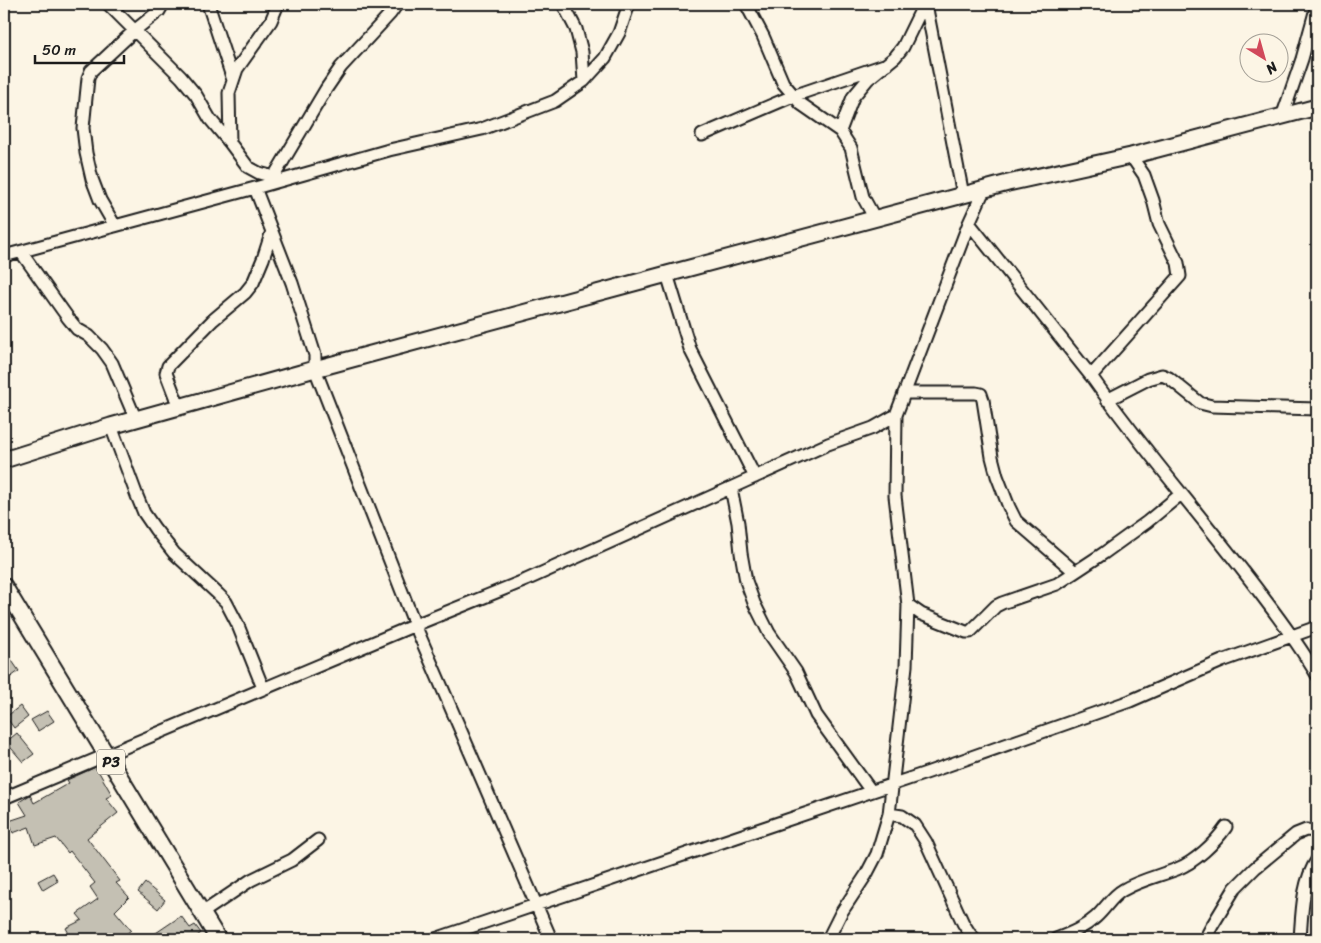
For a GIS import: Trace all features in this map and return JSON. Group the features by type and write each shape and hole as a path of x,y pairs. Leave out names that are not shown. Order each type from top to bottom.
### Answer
{"main road":[{"path":"4,460 111,426 667,274 1008,183 1131,156 1317,107"},
{"name":"P3","path":"4,586 218,939"}],"street":[{"path":"108,4 181,77 196,95 210,119 248,167 272,181"},
{"path":"115,226 100,200 88,162 83,128 88,78 91,71 134,31 159,11 163,4"},
{"path":"208,4 233,80"},
{"path":"230,143 229,93 233,80 237,69 272,21 278,4"},
{"path":"272,181 341,67 397,4"},
{"path":"564,4 576,29 582,52 584,81"},
{"path":"4,256 255,188 272,181 389,150 482,129 554,101 584,81 605,58 619,33 629,4"},
{"path":"746,4 764,36 782,83 808,110 840,131 852,148 864,197 875,219"},
{"path":"840,131 852,97 868,79 902,48 925,4"},
{"path":"925,4 963,195"},
{"path":"1282,117 1302,59 1317,5"},
{"path":"702,134 793,96 886,64"},
{"path":"1091,376 1180,276 1178,263 1159,224 1144,175 1131,156"},
{"path":"255,188 292,283 315,355 315,369 415,625 551,939"},
{"path":"828,939 841,913 866,875 877,854 889,814 906,666 908,605 895,496 896,414 969,223 984,190"},
{"path":"969,223 1091,376 1107,400 1181,494 1234,558 1292,636 1317,675"},
{"path":"179,407 166,373 168,366 213,320 245,293 253,283 272,231"},
{"path":"21,252 77,329 89,336 112,363 136,420"},
{"path":"667,274 690,349 755,477"},
{"path":"1107,400 1148,379 1162,375 1169,378 1200,403 1212,406 1317,410"},
{"path":"904,394 976,392 981,394 984,400 992,457 1009,507 1016,520 1075,572"},
{"path":"4,798 606,546 828,444 873,428 896,414"},
{"path":"111,426 144,513 154,529 174,553 226,602 237,623 263,688"},
{"path":"731,488 746,581 754,602 770,633 796,672 816,715 871,791"},
{"path":"908,605 920,614 970,632 993,609 1002,603 1056,584 1075,572 1147,522 1181,494"},
{"path":"435,939 892,785 1130,701 1222,661 1317,627"},
{"path":"889,814 902,816 915,825 926,842 962,923 975,939"},
{"path":"1056,939 1083,928 1098,916 1110,900 1121,890 1141,880 1178,869 1208,847 1226,827"},
{"path":"1205,939 1235,888 1296,834 1306,830 1317,831"},
{"path":"202,913 251,880 292,860 318,840"},
{"path":"1300,939 1301,914 1309,874 1317,860"}],"building":[{"path":"4,649 19,671 4,682"},
{"path":"20,706 28,717 14,728 6,717"},
{"path":"47,711 54,721 38,731 31,720"},
{"path":"17,733 34,754 23,762 6,742"},
{"path":"96,767 112,795 106,798 118,813 87,838 120,881 116,883 129,897 115,911 131,930 120,939 117,939 111,932 100,939 72,939 66,928 82,920 77,914 98,899 90,887 95,883 70,851 68,853 56,838 35,845 29,827 13,833 9,821 27,815 19,802 30,795 34,803 69,783 67,780"},
{"path":"53,873 58,881 43,890 38,881"},
{"path":"145,883 165,900 158,909 138,892"},
{"path":"181,916 190,928 195,925 201,933 193,939 147,939"}]}
